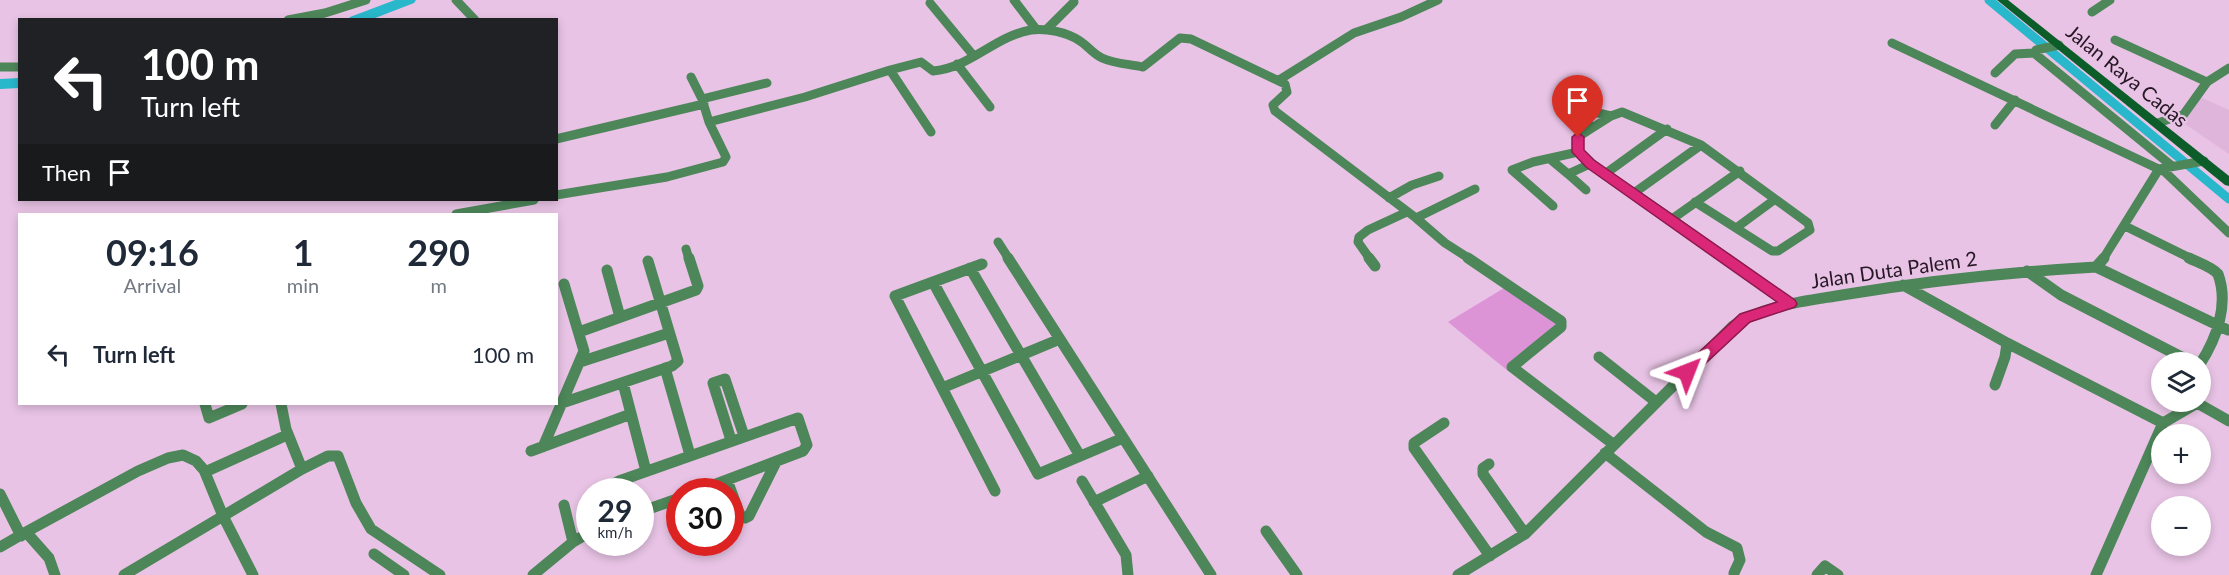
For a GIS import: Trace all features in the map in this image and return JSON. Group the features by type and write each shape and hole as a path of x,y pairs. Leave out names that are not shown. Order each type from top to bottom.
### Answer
{"street":[{"path":"299,18 325,13 366,0"},
{"path":"456,0 473,18"},
{"path":"1014,0 1036,30"},
{"path":"1279,80 1354,33 1401,17 1438,0"},
{"name":"Jalan Raya Cadas","path":"2002,0 2229,182"},
{"path":"2092,12 2110,0"},
{"path":"1046,30 1074,2"},
{"path":"930,3 973,56"},
{"path":"709,122 806,97 921,62 935,71 957,64 1001,40 1036,30 1046,30 1074,38 1101,57 1143,67 1168,46 1180,38 1185,38 1279,80 1288,88 1273,105 1275,111 1412,215 1445,243 1561,321 1562,325 1557,331 1512,367 1706,532 1737,548 1740,560 1734,573"},
{"path":"2115,40 2207,82"},
{"path":"1892,43 2168,167 2201,161"},
{"path":"1995,73 2003,64 2004,58 2056,45"},
{"path":"2035,51 2168,167 2173,178 2229,234"},
{"path":"957,64 990,106"},
{"path":"0,68 18,67"},
{"path":"2158,123 2184,114 2207,82 2229,68"},
{"path":"890,70 932,132"},
{"path":"558,195 662,178 721,163 726,157 691,77"},
{"path":"558,139 767,83"},
{"path":"1995,125 2015,100"},
{"path":"1591,127 1581,113 1581,109 1611,116"},
{"path":"1695,202 1767,249 1777,251 1809,231 1808,223 1774,200 1740,171 1701,145 1667,129 1622,112 1579,134 1578,152 1590,164 1672,219 1790,304"},
{"path":"1605,174 1667,129"},
{"path":"1634,194 1701,145"},
{"path":"1552,206 1512,170 1533,162 1578,152"},
{"path":"1550,159 1586,190"},
{"path":"1568,174 1590,164"},
{"path":"2168,167 2096,267 2226,329"},
{"path":"1672,219 1740,171"},
{"path":"1389,198 1412,185 1439,176"},
{"path":"1375,266 1358,242 1359,237 1368,230 1475,189"},
{"path":"1736,228 1774,200"},
{"path":"462,213 528,201"},
{"path":"2125,226 2217,272 2228,294 2226,329 2209,352"},
{"path":"998,242 1211,575"},
{"path":"579,332 698,288 686,249"},
{"path":"562,404 665,368 678,360 648,261"},
{"path":"982,264 895,296 995,491"},
{"name":"Jalan Duta Palem 2","path":"1458,575 1525,534 1739,322 1769,309 1790,304 1902,285 2027,271 2096,267"},
{"path":"970,268 1080,456"},
{"path":"607,270 620,317"},
{"path":"2027,271 2061,295 2172,352"},
{"path":"933,282 1038,474 1123,438"},
{"path":"564,284 584,347 580,363 562,404 537,449 631,414"},
{"path":"1902,285 2007,343 2163,423"},
{"path":"580,363 669,333"},
{"path":"942,388 1060,339"},
{"path":"1995,385 2006,357 2007,343"},
{"path":"1599,357 1656,402"},
{"path":"665,368 690,455"},
{"path":"731,440 713,383 725,379 744,436"},
{"path":"623,383 646,471"},
{"path":"205,405 209,418 240,405"},
{"path":"281,405 281,416 287,435 302,469"},
{"path":"2211,411 2229,422"},
{"path":"2096,575 2163,423 2183,412"},
{"path":"627,478 798,418 807,445 805,449 732,478"},
{"path":"1444,423 1414,442 1414,448 1490,556"},
{"path":"205,472 287,435"},
{"path":"0,547 138,471 178,455 191,457 205,472 223,516 253,575"},
{"path":"124,575 302,469 328,456 338,456 356,503 371,529 440,575"},
{"path":"744,517 748,516 776,462"},
{"path":"1489,464 1483,468 1484,474 1525,534"},
{"path":"1094,502 1148,476"},
{"path":"1082,481 1126,555 1128,575"},
{"path":"0,494 24,534 49,558 55,575"},
{"path":"564,505 573,542"},
{"path":"1266,531 1297,575"},
{"path":"534,575 576,540"},
{"path":"374,554 404,575"},
{"path":"1817,575 1825,566 1838,575"}],"shaded area":[{"path":"2200,97 2229,110 2229,154 2179,120"},
{"path":"1509,285 1564,329 1508,371 1448,322"}],"waterway":[{"path":"360,18 409,0"},
{"path":"1989,0 2229,199"},
{"path":"0,84 18,83"}],"route":[{"path":"1578,137 1578,152 1590,164 1672,219 1790,304 1745,318 1733,326 1687,372"}]}
